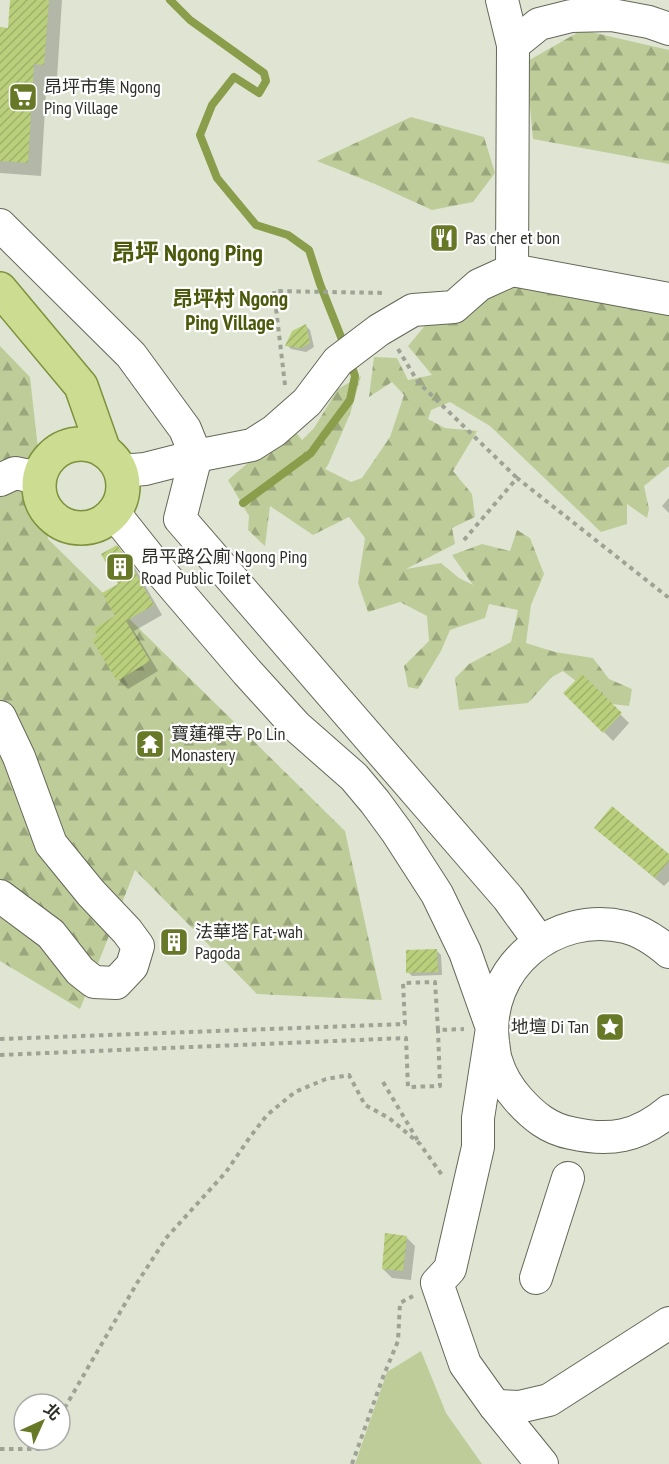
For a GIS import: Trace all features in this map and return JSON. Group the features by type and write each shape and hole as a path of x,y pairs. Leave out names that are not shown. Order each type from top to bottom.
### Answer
{"main road":[{"path":"0,289 81,386 123,482 120,504 114,513 96,526 74,528 63,525 46,510 41,500 39,478 48,459 56,452 66,446 86,444 95,446 112,461"},
{"path":"66,446 81,386"}],"street":[{"path":"502,0 513,45 512,270"},
{"path":"513,45 539,24 571,16 612,15 649,22 669,29"},
{"path":"0,225 131,355 185,429 196,456 180,519 508,898 539,941"},
{"path":"112,461 145,469 252,445 274,431 308,402 350,352 379,330 413,310 454,307 479,285 512,270 669,299"},
{"path":"0,480 15,473 39,478"},
{"path":"114,513 247,672 296,726 354,777 397,832 437,894 465,952 492,1028 496,1060 510,1090 532,1114 560,1131 592,1138 624,1136 664,1122"},
{"path":"0,717 19,757 51,844 138,946 132,966 117,983 94,982 80,971 51,934 0,896"},
{"path":"542,1464 495,1406 465,1364 437,1283 450,1269 478,1147 478,1118 497,994 514,964 539,941 567,928 596,924 627,928 655,940 669,952"},
{"path":"536,1278 568,1178"},
{"path":"495,1406 519,1407 549,1400 669,1323"}],"path":[{"path":"289,418 274,291 342,292"},
{"path":"393,341 418,382 517,478 668,597"},
{"path":"464,540 517,478"},
{"path":"0,1039 405,1024 403,983 435,982 440,1086 408,1087 406,1038 0,1055"},
{"path":"438,1030 492,1028"},
{"path":"72,1395 137,1283 167,1237 226,1172 267,1115 295,1092 326,1079 349,1075 365,1105 389,1118 420,1144"},
{"path":"382,1082 444,1178 471,1178"},
{"path":"352,1464 398,1341 400,1303 437,1283"}],"green space":[{"path":"582,30 669,50 669,164 533,139 526,62"},
{"path":"411,117 484,137 495,173 473,202 432,210 317,161"},
{"path":"513,283 669,295 669,466 644,486 649,509 647,518 627,504 627,524 601,532 490,426 450,402 431,410 428,419 445,428 477,431 453,471 472,494 475,517 452,528 455,544 406,569 441,563 459,578 473,585 452,555 482,544 510,551 517,530 530,538 544,574 531,605 526,643 555,652 593,658 609,679 632,689 629,706 604,703 563,671 552,677 528,703 459,710 455,678 469,664 511,642 518,610 489,604 485,618 450,630 441,651 418,689 408,687 404,666 429,641 427,616 400,602 368,612 358,583 365,538 349,517 313,535 270,506 265,546 248,530 249,516 228,480 291,426 302,440 314,428 338,389 361,376 350,414 325,469 351,482 362,478 390,437 404,395 392,382 369,397 374,357 397,358 408,380 432,375 408,346 428,322"},
{"name":"寶蓮禪寺 Po Lin Monastery","path":"0,346 30,377 48,539 345,831 382,1000 257,994 135,870 80,1009 0,961"},
{"path":"421,1351 446,1413 482,1464 355,1464 387,1372"}],"building":[{"name":"昂坪市集 Ngong Ping Village","path":"10,0 49,0 44,65 34,64 28,163 0,161 0,27 8,28"},
{"path":"306,324 310,343 301,348 285,346 292,331"},
{"path":"117,545 154,605 126,621 150,661 117,681 92,640 98,636 93,629 115,616 102,593 118,584 101,554"},
{"path":"582,674 622,713 603,733 563,693"},
{"path":"612,806 669,854 669,861 655,878 594,828"},
{"path":"437,949 438,972 406,973 406,950"},
{"path":"385,1233 407,1236 403,1271 382,1269"}],"waterway":[{"path":"170,0 190,20 264,73 266,81 259,93 234,77 212,105 200,135 217,178 256,225 288,235 309,250 345,347"},
{"path":"243,503 311,453 350,400 355,376 350,361"}],"place":[{"name":"昂坪市集 Ngong Ping Village","path":"23,97"},
{"name":"Pas cher et bon","path":"444,238"},
{"name":"昂平路公廁 Ngong Ping Road Public Toilet","path":"120,567"},
{"name":"寶蓮禪寺 Po Lin Monastery","path":"150,744"},
{"name":"法華塔 Fat-wah Pagoda","path":"174,942"},
{"name":"地壇 Di Tan","path":"610,1027"}],"district":[{"name":"昂坪 Ngong Ping","path":"187,253"},
{"name":"昂坪村 Ngong Ping Village","path":"230,311"}]}
